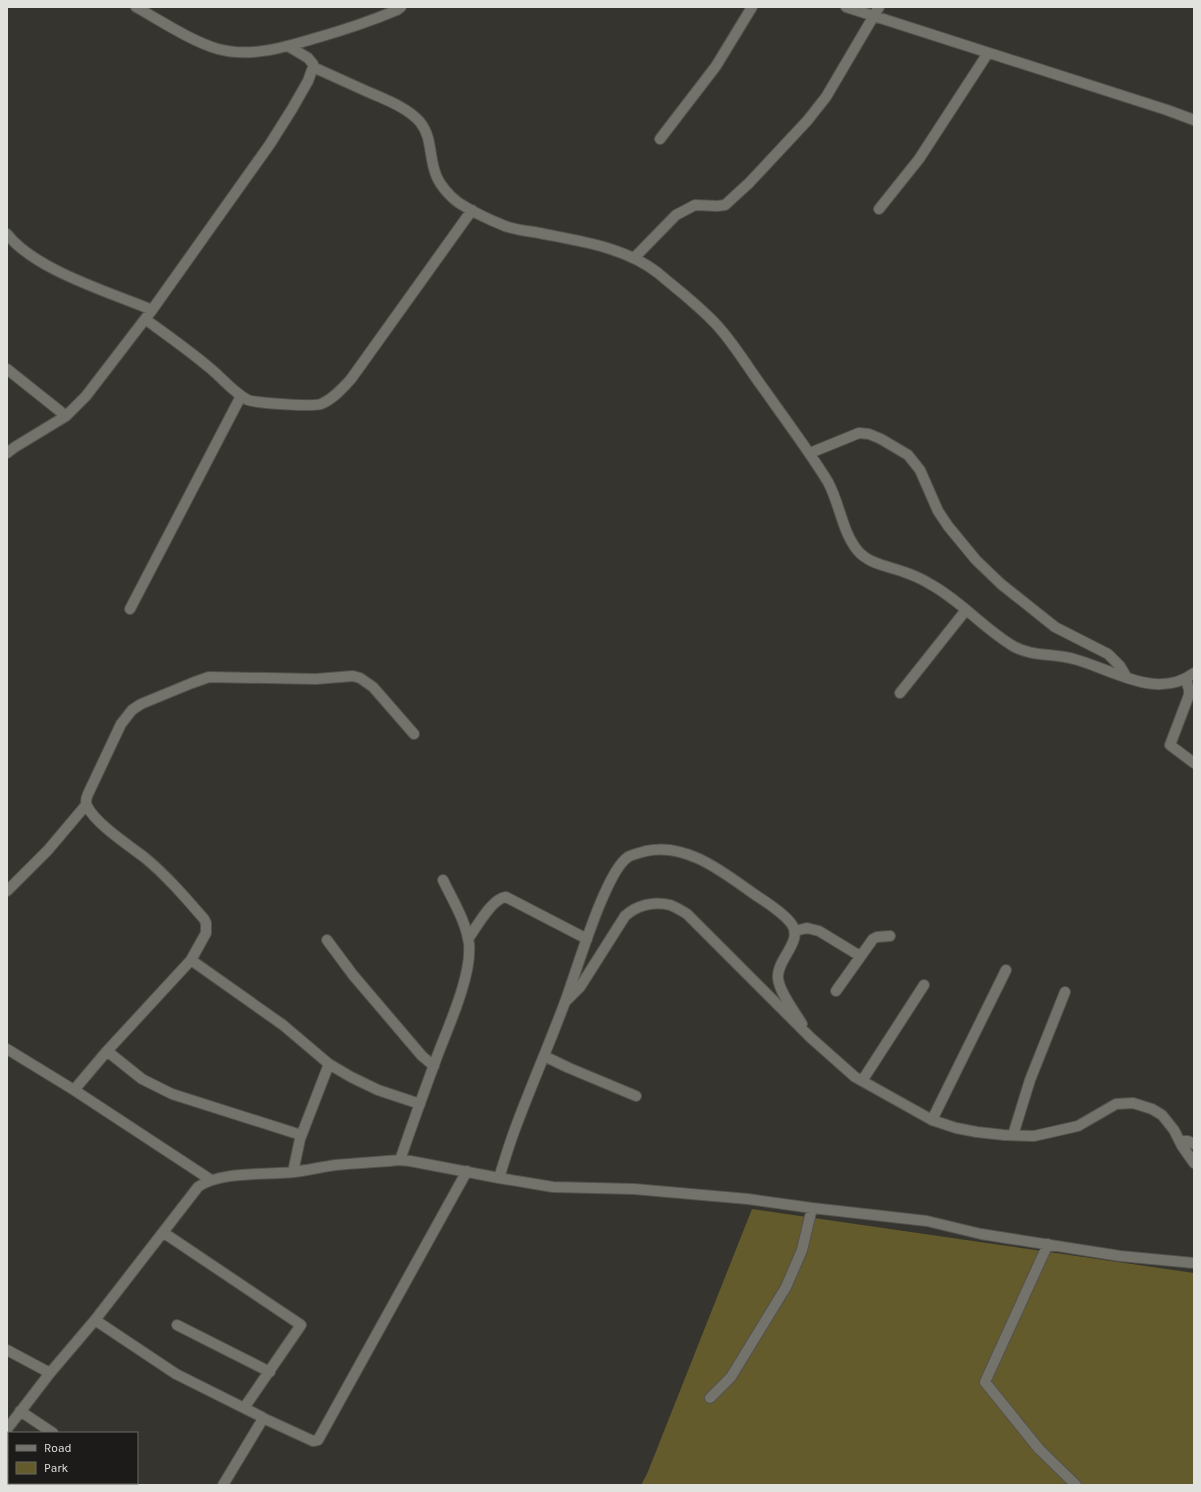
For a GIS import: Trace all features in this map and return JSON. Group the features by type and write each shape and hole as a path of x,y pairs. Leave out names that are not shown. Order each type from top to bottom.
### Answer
{"street":[{"path":"136,7 204,44 218,49 249,53 288,46 358,26 398,8"},
{"path":"660,139 716,66 752,7"},
{"path":"846,7 876,11 988,53 1159,107 1194,120"},
{"path":"634,258 676,215 695,205 725,205 749,183 826,97 876,11"},
{"path":"7,453 66,416 86,396 146,319 270,144 310,77 313,67 313,64 308,58 288,46"},
{"path":"879,209 919,159 988,53"},
{"path":"313,67 390,101 413,115 429,138 434,170 437,178 449,194 458,202 506,226 594,245 634,258 655,271 698,308 721,330 810,453 830,486 850,539 864,558 871,562 904,572 928,582 966,610 991,631 1022,651 1076,659 1121,677 1155,685 1172,684 1190,676"},
{"path":"146,319 210,369 241,396 254,402 321,404 335,395 351,379 472,210"},
{"path":"7,234 26,253 52,268 152,310"},
{"path":"7,370 66,416"},
{"path":"130,609 241,396"},
{"path":"810,453 859,433 864,433 881,439 908,455 920,470 938,511 976,560 1001,584 1055,627 1108,654 1120,666 1127,678"},
{"path":"900,693 966,610"},
{"path":"74,1090 107,1051 191,960 206,933 206,923 204,918 174,885 144,857 121,841 86,805 85,799 113,738 127,715 141,704 209,677 316,679 353,676 360,678 373,687 414,734"},
{"path":"1190,676 1188,687 1189,695 1170,746 1194,763"},
{"path":"7,891 48,850 86,805"},
{"path":"499,1178 514,1130 537,1076 587,939 607,889 620,864 629,856 663,849 687,854 701,860 744,887 775,909 790,922 795,931 793,942 780,966 778,978 782,991 811,1038"},
{"path":"400,1160 466,974 469,958 468,939 463,920 443,880"},
{"path":"468,939 494,903 501,897 506,897 587,939"},
{"path":"565,1002 580,987 625,916 638,907 656,904 670,905 687,914 811,1038 862,1082 932,1120 956,1128 977,1132 1034,1136 1078,1126 1116,1104 1133,1103 1143,1105 1157,1111 1168,1122 1194,1163"},
{"path":"795,931 807,928 819,931 860,956"},
{"path":"836,991 872,939 890,936"},
{"path":"327,940 363,987 422,1056 434,1066"},
{"path":"191,960 283,1025 329,1064 378,1090 420,1104"},
{"path":"932,1120 1006,970"},
{"path":"862,1082 924,985"},
{"path":"1013,1135 1030,1080 1065,992"},
{"path":"7,1049 74,1090 212,1180"},
{"path":"107,1051 142,1079 172,1094 301,1135"},
{"path":"544,1056 636,1096"},
{"path":"293,1172 301,1135 329,1064"},
{"path":"1180,1140 1188,1141 1194,1144"},
{"path":"7,1429 164,1233 198,1187 212,1180 236,1176 293,1172 338,1165 400,1160 420,1162 553,1187 634,1189 748,1199 927,1221 981,1234 1120,1256 1194,1263"},
{"path":"95,1320 176,1374 313,1442 318,1440 467,1171"},
{"path":"710,1398 731,1377 786,1287 802,1250 812,1208"},
{"path":"164,1233 301,1325 244,1408"},
{"path":"1048,1244 984,1382 1039,1449 1076,1485"},
{"path":"177,1325 270,1372"},
{"path":"7,1350 50,1374"},
{"path":"20,1412 51,1432"},
{"path":"223,1485 262,1418"}],"green space":[{"path":"752,1209 1194,1273 1194,1485 641,1485 647,1474"}]}
